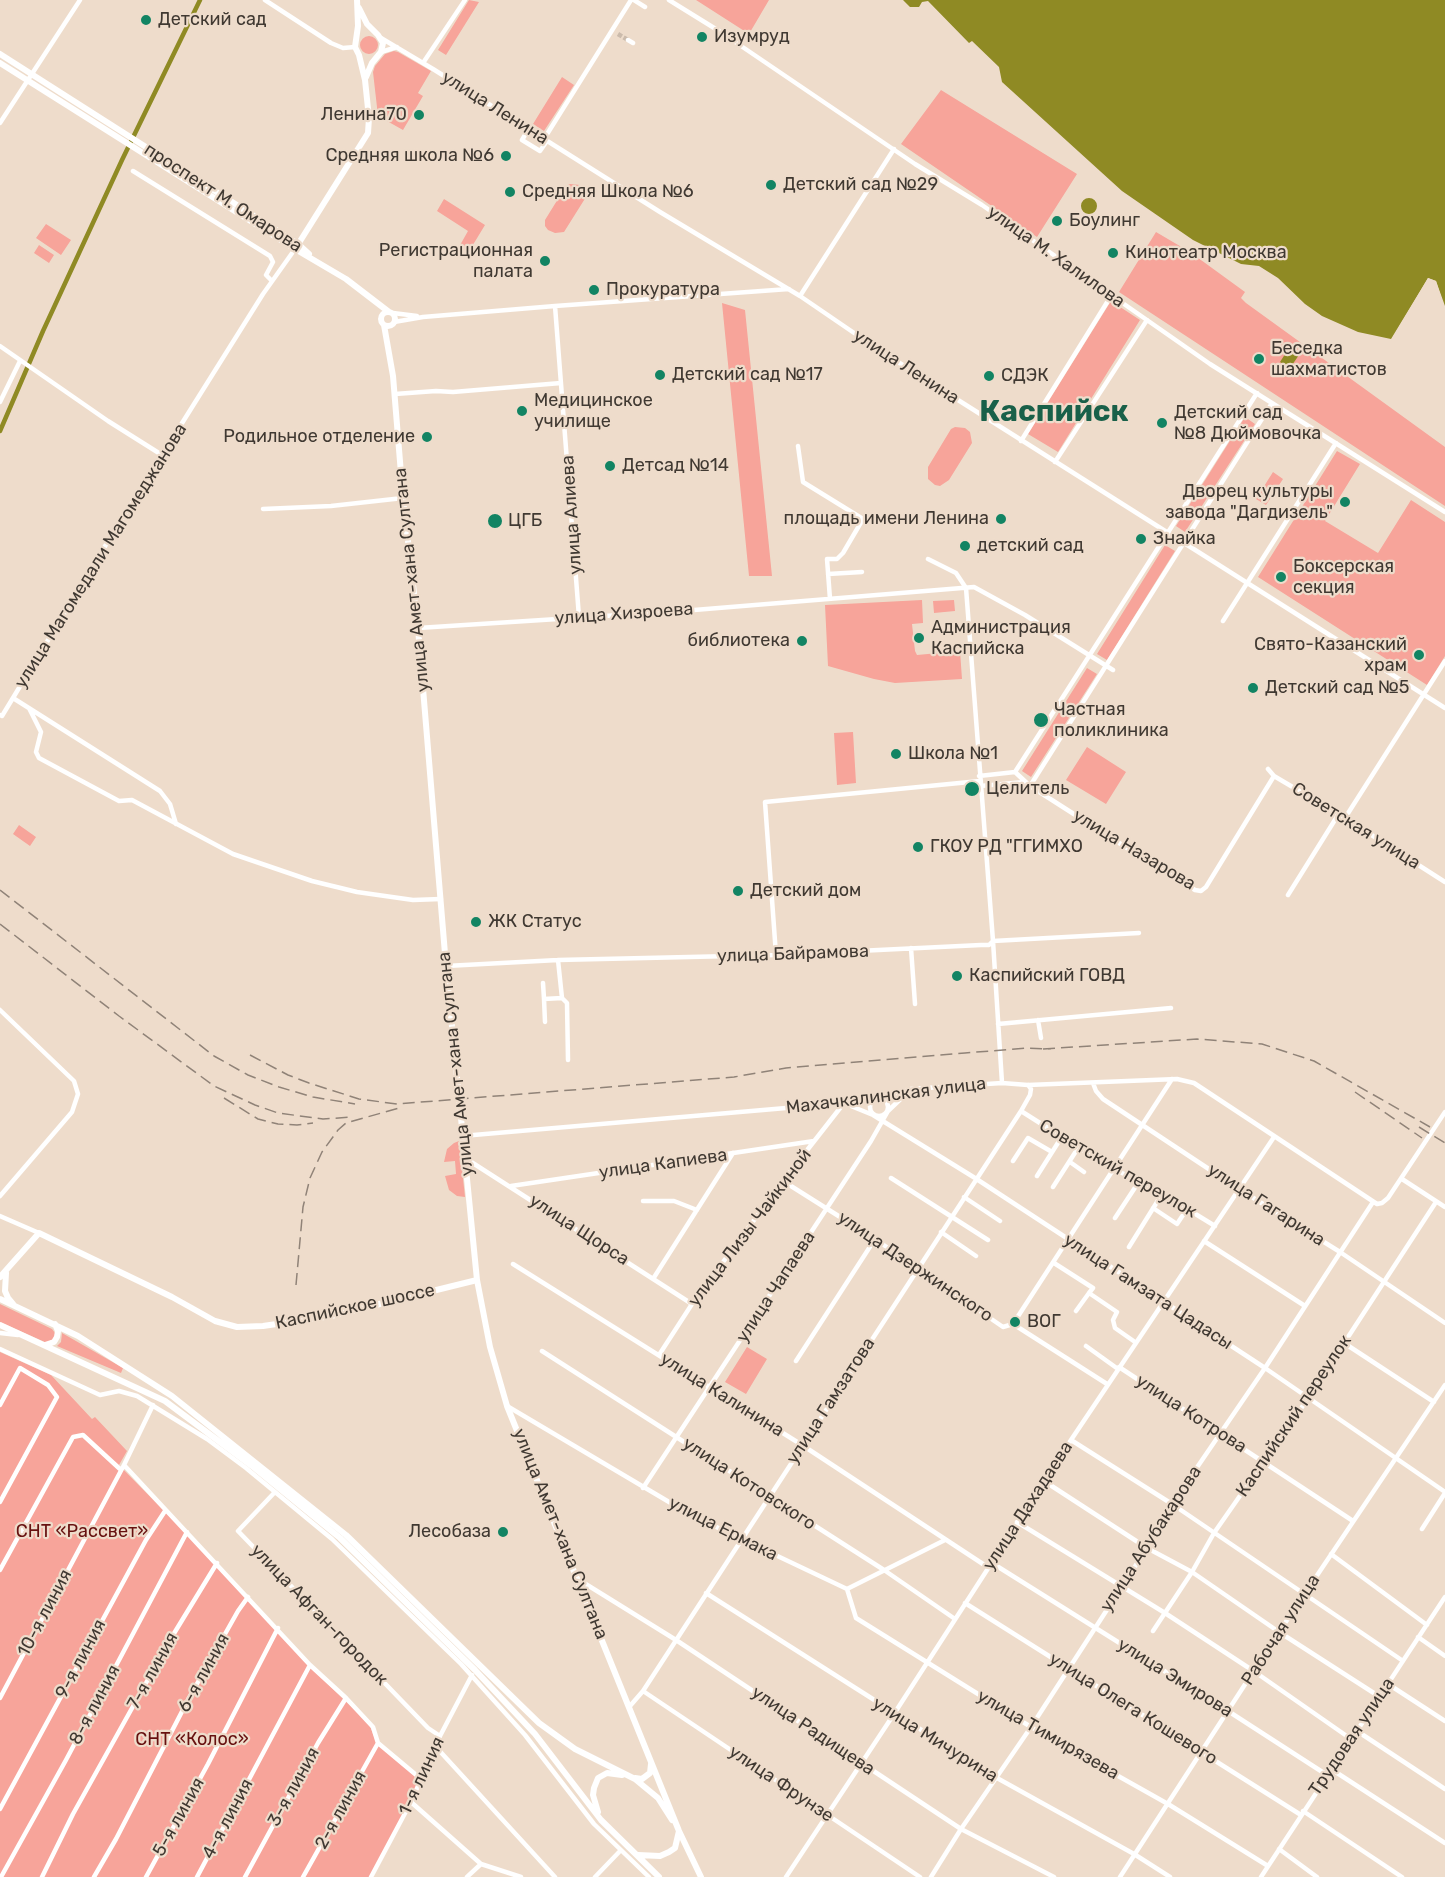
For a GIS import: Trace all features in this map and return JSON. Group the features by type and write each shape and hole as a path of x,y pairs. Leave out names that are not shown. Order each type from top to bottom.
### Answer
{"main road":[{"path":"357,2 363,17 381,38 381,51 375,58 365,80"},
{"path":"297,247 365,138 369,118 365,80 355,48 358,37 357,2"},
{"path":"358,37 364,32 374,32"},
{"name":"проспект М. Омарова","path":"0,54 30,77 362,289 391,313"},
{"path":"359,55 367,59 375,58"},
{"name":"проспект М. Омарова","path":"0,63 30,77"},
{"path":"371,298 384,325 388,343"},
{"path":"380,317 386,312 391,313 393,323 388,343"},
{"path":"384,325 393,323"},
{"name":"улица Амет-хана Султана","path":"388,343 395,394 417,628 462,1136 477,1280 490,1347 507,1406 679,1832"},
{"path":"0,1277 39,1233"},
{"name":"Каспийское шоссе","path":"39,1233 215,1321 237,1328 331,1316 477,1280"},
{"path":"6,1272 5,1291 16,1307"},
{"path":"0,1299 78,1336 172,1396 346,1535 539,1723 575,1749 635,1779 658,1798 679,1832 701,1877"},
{"path":"45,1345 54,1342 57,1337 58,1331 55,1324"},
{"path":"0,1325 165,1401 252,1466 340,1538 467,1661 535,1734 601,1820 659,1877"},
{"path":"601,1820 593,1795 598,1778 607,1773 616,1773 642,1779 650,1773 649,1755"},
{"path":"638,1855 660,1856 669,1852 675,1848 679,1832"}],"street":[{"path":"0,123 80,0"},
{"path":"265,0 332,43 343,48 355,48"},
{"path":"423,63 465,0"},
{"path":"528,130 522,140 540,152 632,0 645,7"},
{"name":"улица М. Халилова","path":"669,0 982,205 1146,320 1445,512"},
{"path":"612,30 618,34"},
{"name":"улица Ленина","path":"381,38 789,289 1021,441 1445,708"},
{"path":"381,51 397,47"},
{"path":"800,296 894,149"},
{"path":"133,171 270,256 273,262 266,275 272,281"},
{"name":"улица Магомедали Магомеджановa","path":"176,824 170,804 160,791 13,698 162,454 272,281 297,247"},
{"path":"393,323 423,317 789,289"},
{"path":"1021,441 1111,296"},
{"name":"улица Алиева","path":"555,306 579,617"},
{"path":"391,313 423,317"},
{"path":"1055,462 1146,320"},
{"path":"0,346 108,421 162,454"},
{"path":"0,402 22,362"},
{"path":"395,394 436,390 453,392 561,383"},
{"path":"980,781 1015,772 1257,393"},
{"path":"1030,786 1272,403"},
{"path":"1223,621 1336,443"},
{"path":"798,446 803,482 862,519 843,553 837,559 827,559 830,599"},
{"path":"263,509 331,506 403,498"},
{"path":"928,559 956,573 966,588 1002,1083"},
{"path":"828,574 862,572"},
{"name":"улица Хизроева","path":"417,628 682,611 974,587 1091,656"},
{"path":"1091,656 1113,670"},
{"path":"1346,818 1445,661"},
{"path":"0,715 2,716 13,698"},
{"path":"29,708 41,732 36,752 39,758 120,801 132,800 233,854 312,881 357,892 414,900 441,899"},
{"name":"Советская улица","path":"1268,769 1274,776 1346,818 1445,882"},
{"name":"улица Назарова","path":"1015,772 1030,786 1141,858 1195,890 1201,891 1206,887 1274,776"},
{"path":"776,955 765,802 980,781 1026,782"},
{"path":"1288,895 1338,815"},
{"name":"улица Байрамова","path":"446,966 989,945 993,941 1139,933"},
{"path":"912,948 915,1004"},
{"path":"558,960 562,998 567,1003 568,1060"},
{"path":"543,983 546,1022"},
{"path":"544,999 562,998"},
{"path":"998,1024 1171,1008"},
{"path":"0,1010 74,1081 78,1100 72,1112 0,1196"},
{"path":"1038,1020 1041,1038"},
{"path":"1013,1324 1172,1079"},
{"name":"Махачкалинская улица","path":"462,1136 844,1103 877,1098 911,1089 1002,1083 1028,1085 1172,1079 1194,1083 1373,1202 1382,1203 1402,1179"},
{"name":"улица Гагарина","path":"1093,1083 1100,1096 1445,1323"},
{"name":"улица Гамзатова","path":"630,1706 643,1691 975,1178 1021,1111 1030,1095 1031,1089 1028,1085"},
{"name":"улица Чапаева","path":"643,1488 828,1208 888,1111 911,1089"},
{"path":"877,1098 885,1100 888,1111 881,1116 873,1115 870,1104 877,1098"},
{"name":"улица Гамзата Цадасы","path":"844,1103 873,1115 975,1178 1309,1397 1445,1493"},
{"name":"улица Лизы Чайкиной","path":"659,1355 692,1304 844,1103"},
{"name":"Советский переулок","path":"1021,1111 1114,1170 1140,1180 1215,1226"},
{"path":"1445,1112 1402,1179 1445,1207"},
{"name":"улица Дахадаева","path":"786,1877 1107,1384 1274,1137"},
{"path":"1013,1161 1028,1138 1052,1152"},
{"path":"1037,1176 1061,1138"},
{"name":"улица Капиева","path":"511,1186 814,1141"},
{"path":"1053,1187 1078,1148"},
{"path":"652,1279 733,1154"},
{"name":"улица Щорса","path":"465,1158 692,1304"},
{"path":"1070,1162 1084,1172"},
{"path":"891,1178 988,1240"},
{"path":"1115,1218 1140,1180"},
{"name":"улица Дзержинского","path":"783,1181 875,1239 1003,1327 1013,1324 1107,1384"},
{"path":"1129,1247 1162,1194"},
{"path":"964,1197 1000,1221"},
{"path":"643,1201 674,1201 697,1210"},
{"name":"улица Абубакарова","path":"932,1877 961,1829 1031,1728 1147,1548 1172,1504 1265,1368 1373,1202"},
{"name":"Каспийский переулок","path":"1153,1631 1192,1572 1214,1533 1309,1397 1436,1202"},
{"path":"1153,1208 1177,1224 1187,1209"},
{"path":"0,1216 39,1233"},
{"path":"941,1232 976,1256"},
{"path":"796,1361 875,1239"},
{"path":"1204,1241 1305,1306"},
{"path":"1054,1263 1093,1288 1076,1311"},
{"name":"улица Калинина","path":"513,1264 802,1445 945,1540 990,1565"},
{"path":"1089,1293 1117,1312 1113,1320 1115,1328 1136,1342"},
{"path":"0,1333 23,1335"},
{"path":"1344,1343 1434,1402"},
{"name":"улица Котрова","path":"1086,1346 1353,1521"},
{"path":"0,1349 100,1395 124,1391 153,1405 207,1439 275,1492 332,1539 472,1675 525,1735 594,1824 649,1877"},
{"name":"улица Котовского","path":"542,1351 884,1570 955,1619"},
{"path":"24,1359 27,1373"},
{"path":"0,1405 20,1368 48,1385 57,1397 0,1502"},
{"name":"Рабочая улица","path":"1120,1877 1279,1632 1445,1385"},
{"name":"10-я линия","path":"0,1698 123,1468 153,1405"},
{"name":"улица Ермака","path":"507,1406 691,1515 847,1590"},
{"path":"0,1570 73,1437 83,1435 123,1468 187,1532 310,1665 373,1727 378,1743 421,1779"},
{"path":"1071,1440 1172,1504 1403,1662"},
{"path":"1044,1481 1147,1548 1192,1572 1380,1697"},
{"name":"улица Афган-городок","path":"275,1492 238,1531 428,1728 440,1736"},
{"path":"1422,1529 1445,1493"},
{"name":"9-я линия","path":"0,1809 146,1540 165,1511"},
{"path":"1017,1522 1165,1613 1352,1739"},
{"name":"8-я линия","path":"1,1877 187,1532"},
{"path":"847,1590 945,1540"},
{"path":"1331,1554 1426,1625"},
{"name":"7-я линия","path":"42,1877 73,1814 158,1660 217,1563"},
{"name":"улица Эмирова","path":"990,1565 1228,1710 1327,1775"},
{"name":"улица Радищева","path":"576,1578 676,1640 961,1829 1054,1877"},
{"name":"улица Тимирязева","path":"847,1590 854,1616 1031,1728 1168,1804 1268,1866"},
{"name":"улица Мичурина","path":"706,1593 997,1778 1134,1854 1170,1877"},
{"name":"6-я линия","path":"94,1877 189,1698 248,1597"},
{"name":"Трудовая улица","path":"1261,1877 1445,1597"},
{"name":"улица Олега Кошевого","path":"965,1603 1402,1877"},
{"name":"5-я линия","path":"146,1877 214,1754 278,1628"},
{"path":"1418,1637 1445,1656"},
{"name":"4-я линия","path":"196,1877 310,1665"},
{"name":"1-я линия","path":"371,1877 411,1802 440,1736 472,1675"},
{"path":"1388,1684 1445,1721"},
{"name":"улица Фрунзе","path":"643,1691 920,1877"},
{"name":"3-я линия","path":"245,1877 318,1743 346,1698"},
{"path":"1357,1731 1445,1789"},
{"name":"2-я линия","path":"303,1877 378,1743"},
{"path":"436,1748 555,1877"},
{"path":"1330,1769 1445,1844"},
{"path":"411,1802 481,1864 521,1877"},
{"path":"1279,1849 1317,1877"},
{"path":"595,1877 621,1850"},
{"path":"467,1877 481,1864"}],"green space":[{"path":"469,0 479,2 446,55 438,50"},
{"path":"696,0 769,0 749,34"},
{"path":"365,36 373,36 378,41 376,52 365,54 360,49 360,41"},
{"path":"394,51 431,71 418,93 423,96 403,130 378,116 373,72 385,54"},
{"path":"562,77 574,85 544,131 533,124"},
{"path":"941,90 1077,174 1037,237 901,144"},
{"path":"580,185 586,197 564,232 555,233 548,230 545,220 566,186"},
{"path":"444,199 485,225 468,253 459,247 468,231 437,211"},
{"path":"46,224 71,240 61,255 36,238"},
{"path":"1156,232 1190,252 1245,292 1241,298 1246,303 1445,447 1445,506 1119,292"},
{"path":"39,245 54,255 49,263 34,253"},
{"path":"1111,301 1140,320 1058,452 1028,434"},
{"path":"722,303 745,310 772,576 749,576"},
{"path":"1245,417 1255,424 1185,532 1176,526"},
{"path":"965,428 970,432 972,443 949,480 940,486 935,485 928,479 928,467 951,429"},
{"path":"1337,451 1360,464 1325,521 1378,553 1411,500 1445,522 1445,656 1427,685 1258,577"},
{"path":"1273,472 1283,479 1266,505 1256,499"},
{"path":"1165,545 1175,551 1107,660 1097,654"},
{"path":"922,600 923,623 912,624 917,655 960,651 962,679 895,683 828,666 825,605"},
{"path":"954,600 955,611 934,613 933,601"},
{"path":"1087,668 1097,674 1031,777 1022,771"},
{"path":"853,732 856,783 837,785 834,733"},
{"path":"1087,747 1126,772 1106,804 1066,780"},
{"path":"19,825 36,837 30,846 13,834"},
{"path":"459,1141 465,1197 457,1196 449,1190 445,1176 456,1174 455,1161 444,1162 447,1149"},
{"path":"0,1304 52,1329 55,1333 54,1340 47,1343 0,1322"},
{"path":"62,1333 123,1368 121,1373 57,1346 61,1342"},
{"path":"747,1347 767,1359 746,1394 725,1382"},
{"name":"СНТ «Колос»","path":"0,1352 51,1375 92,1419 95,1417 127,1451 119,1465 221,1569 312,1669 362,1717 370,1726 376,1742 423,1782 373,1877 0,1877"}],"shaded area":[{"path":"903,0 1445,0 1445,306 1436,281 1428,278 1391,339 1358,332 1322,316 1305,304 1278,278 1259,266 1241,264 1193,240 1122,191 1002,82 999,67 972,41 969,43 928,1 922,2 919,7 910,7"},
{"path":"1089,198 1097,206 1089,214 1081,206"},
{"path":"1289,348 1299,355 1290,368 1280,362"}],"pier":[{"path":"1428,278 1436,281 1445,309 1442,307 1433,284 1429,282 1394,340 1390,342"}],"waterway":[{"path":"0,431 43,331 122,160 200,0"}],"tunnel":[{"path":"618,34 628,40"}],"railway":[{"path":"0,890 214,1056 248,1075 279,1087 313,1097 355,1104"},
{"path":"0,924 214,1086 278,1113 323,1119 352,1117"},
{"path":"1043,1049 1197,1039 1262,1044 1314,1061 1430,1127"},
{"path":"250,1055 309,1083 359,1099 397,1104 734,1077 786,1068 1027,1048 1051,1049"},
{"path":"1355,1092 1422,1138"},
{"path":"224,1098 258,1119 278,1124 313,1123"},
{"path":"296,1285 303,1207 310,1178 322,1152 346,1123 399,1108"},
{"path":"1419,1127 1445,1143"}],"place":[{"name":"Детский сад","path":"146,20"},
{"name":"Изумруд","path":"702,37"},
{"name":"Ленина70","path":"419,115"},
{"name":"Средняя школа №6","path":"506,156"},
{"name":"Детский сад №29","path":"771,185"},
{"name":"Средняя Школа №6","path":"510,192"},
{"name":"Боулинг","path":"1057,221"},
{"name":"Кинотеатр Москва","path":"1113,253"},
{"name":"Регистрационная палата","path":"545,261"},
{"name":"Прокуратура","path":"594,290"},
{"name":"Беседка шахматистов","path":"1259,359"},
{"name":"Детский сад №17","path":"660,375"},
{"name":"СДЭК","path":"989,376"},
{"name":"Медицинское училище","path":"522,411"},
{"name":"Детский сад №8 Дюймовочка","path":"1162,423"},
{"name":"Родильное отделение","path":"427,437"},
{"name":"Детсад №14","path":"610,466"},
{"name":"Дворец культуры завода \"Дагдизель\"","path":"1345,502"},
{"name":"площадь имени Ленина","path":"1001,519"},
{"name":"ЦГБ","path":"495,521"},
{"name":"Знайка","path":"1141,539"},
{"name":"детский сад","path":"965,546"},
{"name":"Боксерская секция","path":"1281,577"},
{"name":"Администрация Каспийска","path":"919,638"},
{"name":"библиотека","path":"802,641"},
{"name":"Свято-Казанский храм","path":"1419,655"},
{"name":"Детский сад №5","path":"1253,688"},
{"name":"Частная поликлиника","path":"1041,720"},
{"name":"Школа №1","path":"896,754"},
{"name":"Целитель","path":"972,789"},
{"name":"ГКОУ РД \"ГГИМХО","path":"918,847"},
{"name":"Детский дом","path":"738,891"},
{"name":"ЖК Статус","path":"476,922"},
{"name":"Каспийский ГОВД","path":"957,976"},
{"name":"ВОГ","path":"1015,1322"},
{"name":"Лесобаза","path":"503,1532"}],"district":[{"name":"Каспийск","path":"1054,412"}],"park label":[{"name":"СНТ «Рассвет»","path":"82,1532"}]}
